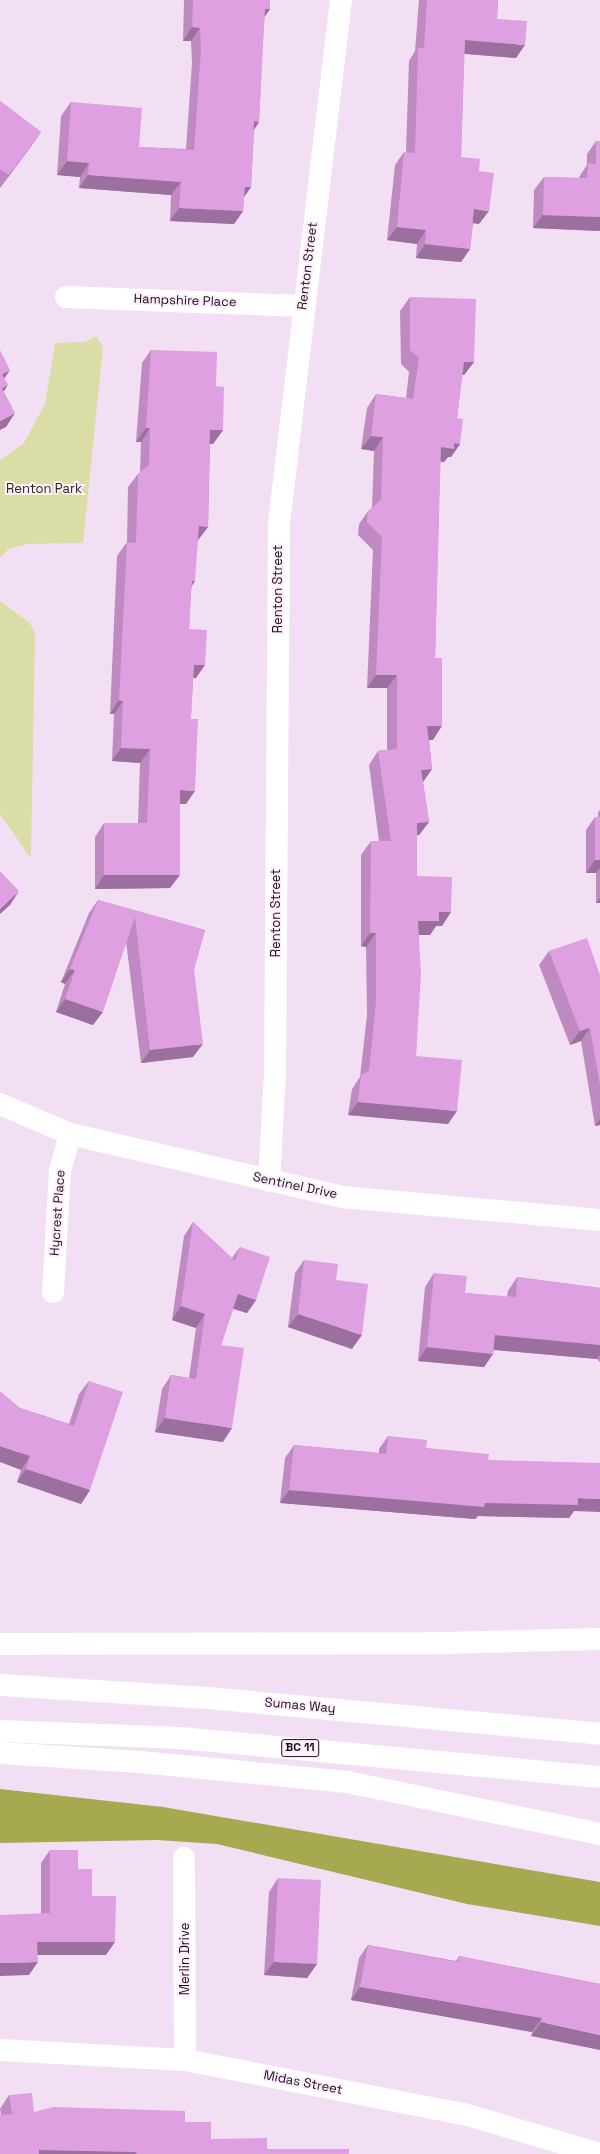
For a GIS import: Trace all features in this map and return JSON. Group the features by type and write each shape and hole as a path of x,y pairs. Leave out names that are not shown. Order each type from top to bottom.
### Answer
{"main road":[{"name":"Renton Street","path":"268,1181 275,1074 279,523 303,306 341,0"},
{"name":"Hampshire Place","path":"66,297 303,306"},
{"name":"Sentinel Drive","path":"0,1104 70,1134 342,1197 600,1220"},
{"name":"Hycrest Place","path":"53,1292 60,1171 70,1134"},
{"path":"0,1644 445,1643 600,1638"},
{"name":"Sumas Way","path":"0,1685 208,1698 600,1734"},
{"name":"BC 11","path":"0,1731 180,1738 600,1777"},
{"path":"0,1753 348,1782 600,1834"},
{"name":"Merlin Drive","path":"184,1858 185,2060"},
{"name":"Midas Street","path":"0,2050 185,2060 464,2114 534,2146 600,2154"}],"green space":[{"name":"Renton Park","path":"96,336 103,347 83,543 29,544 10,548 0,557 0,460 24,443 45,404 55,343 85,342"},
{"path":"0,601 30,623 35,634 31,859 0,814"},
{"path":"0,1789 163,1807 600,1882 600,1926 467,1904 217,1844 157,1840 0,1843"}],"building":[{"path":"193,0 270,0 270,9 265,9 259,122 254,121 251,187 245,187 243,211 179,208 181,182 88,175 89,163 67,161 71,102 142,108 139,147 194,150 201,50 200,28 192,27"},
{"path":"427,0 498,0 497,19 527,21 525,45 465,40 461,157 480,159 479,171 494,173 489,211 474,209 470,249 425,244 426,230 397,227 404,152 415,153 418,48 424,48"},
{"path":"0,101 41,132 9,175 0,169"},
{"path":"596,141 600,141 600,217 543,215 544,177 587,178 588,163 596,164"},
{"path":"410,297 476,299 474,362 464,362 457,418 463,419 460,444 454,443 454,449 441,447 435,658 442,658 442,726 427,726 432,769 421,770 429,822 417,823 417,876 452,877 451,912 439,912 439,921 418,921 421,974 416,1056 462,1060 457,1111 358,1102 361,1075 369,1071 376,1001 376,933 370,933 371,841 391,841 378,751 397,749 397,675 376,675 382,537 367,522 368,511 381,500 383,437 371,436 376,394 413,399 419,358 410,350"},
{"path":"0,350 10,370 2,374 8,385 2,388 15,413 0,421"},
{"path":"151,350 217,352 216,386 224,387 223,430 210,430 208,527 199,526 195,581 192,581 189,629 207,630 205,665 194,665 191,719 198,719 195,791 180,790 180,875 104,875 104,823 147,823 150,749 121,748 123,701 119,700 127,542 136,543 138,474 149,465 150,428 146,428"},
{"path":"595,817 600,817 600,860 595,860"},
{"path":"0,871 19,891 0,909"},
{"path":"98,900 205,930 194,969 203,1044 150,1050 135,917 103,1012 65,999 75,970 70,969"},
{"path":"587,938 600,975 600,1085 590,1028 580,1031 549,951"},
{"path":"193,1222 235,1261 240,1247 270,1257 256,1300 238,1294 221,1345 244,1348 232,1428 165,1418 171,1375 196,1379 205,1314 181,1306"},
{"path":"304,1260 338,1264 336,1280 368,1284 362,1335 298,1314"},
{"path":"434,1273 467,1276 465,1293 516,1297 517,1277 600,1288 600,1345 495,1335 493,1354 427,1347"},
{"path":"89,1381 123,1392 90,1490 26,1469 30,1456 0,1446 0,1391 20,1408 74,1426"},
{"path":"388,1436 427,1440 426,1448 489,1454 488,1460 600,1463 600,1499 578,1498 578,1505 485,1503 484,1507 289,1490 294,1445 386,1454"},
{"path":"50,1850 78,1850 78,1869 92,1869 92,1896 116,1896 115,1942 37,1942 38,1962 0,1963 0,1915 50,1913"},
{"path":"278,1878 321,1880 317,1964 274,1962"},
{"path":"368,1945 458,1962 459,1956 600,1984 600,2035 541,2022 542,2018 360,1987"},
{"path":"32,2093 34,2112 53,2107 185,2111 185,2122 211,2122 211,2139 267,2138 267,2149 349,2149 349,2154 136,2154 137,2152 39,2150 39,2154 0,2154 0,2115 12,2114 9,2095"}]}
